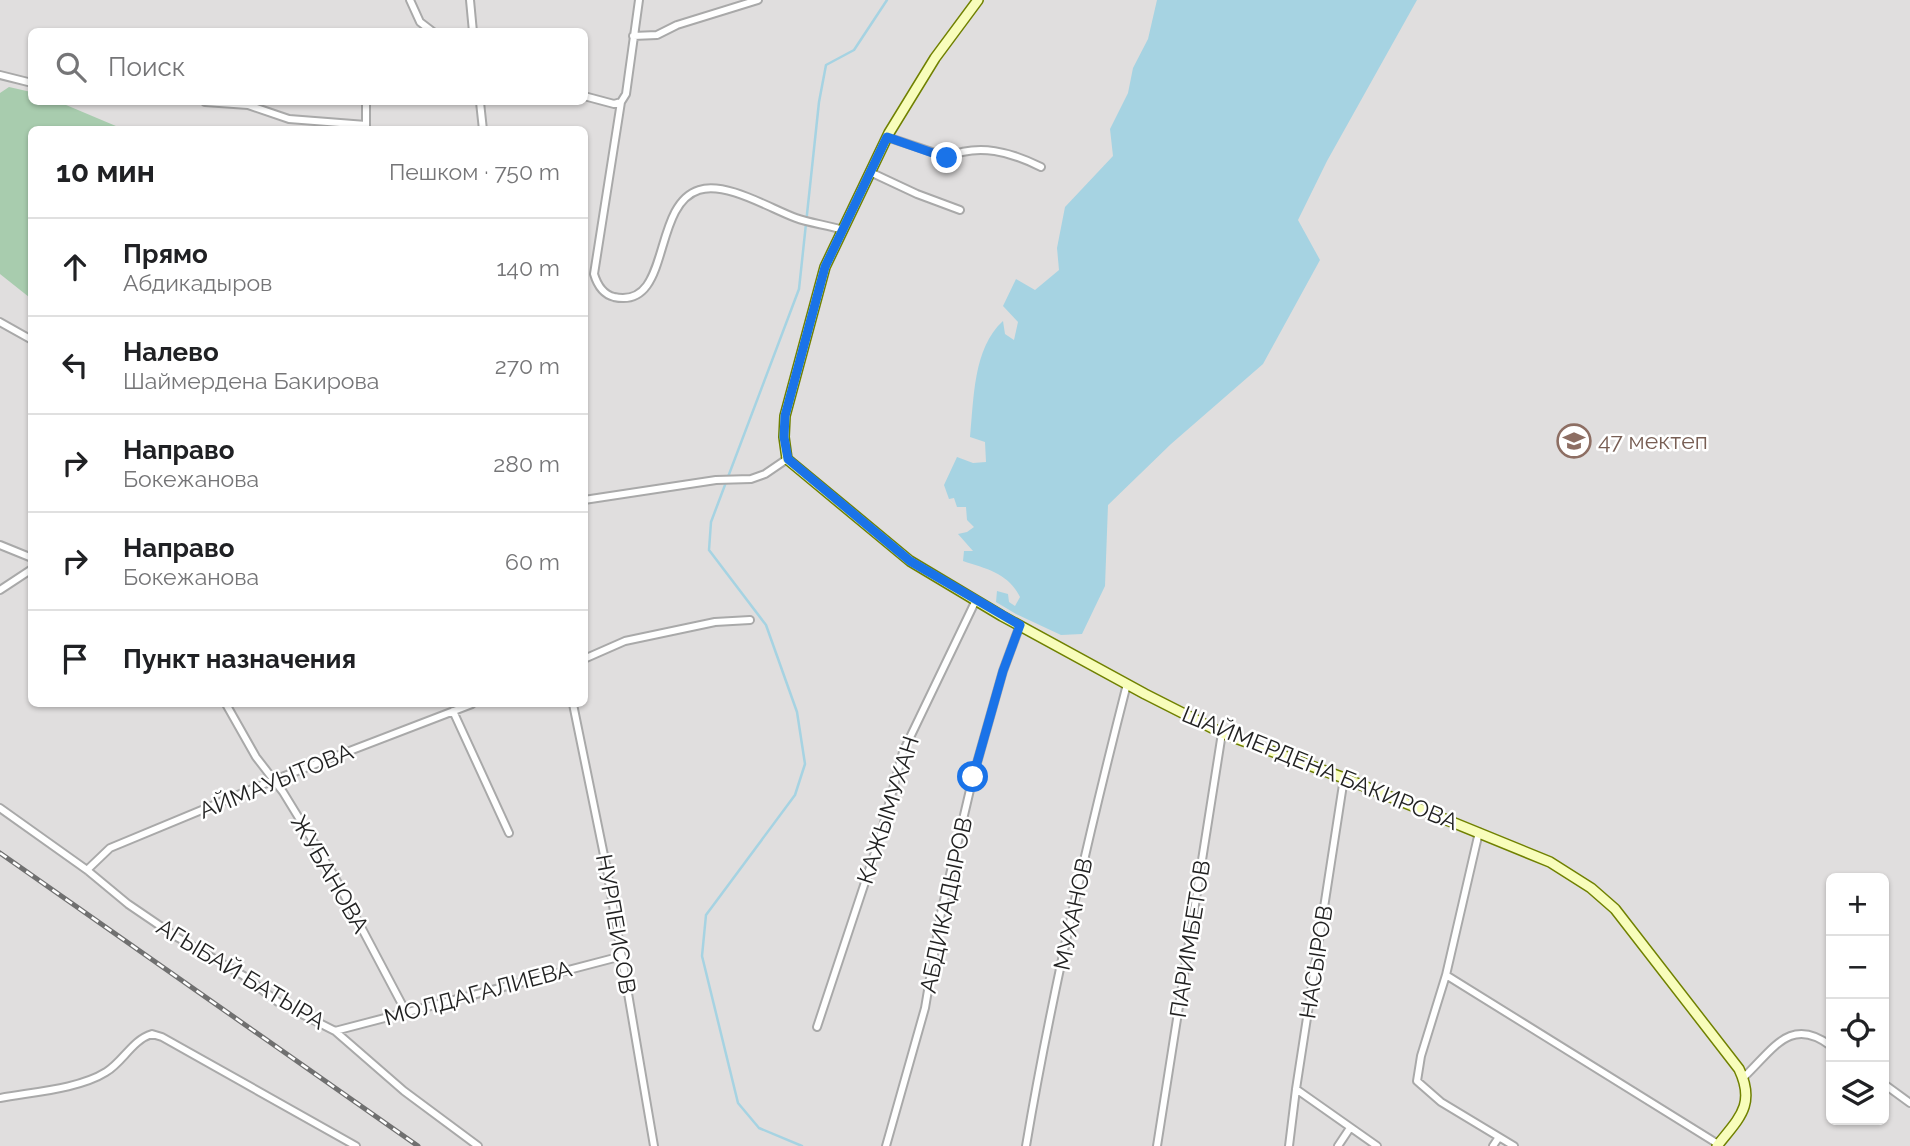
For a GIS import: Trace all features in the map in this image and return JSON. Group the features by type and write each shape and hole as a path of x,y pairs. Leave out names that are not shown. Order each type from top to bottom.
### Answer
{"street":[{"path":"410,0 420,22 428,28"},
{"path":"470,0 472,28"},
{"path":"639,0 626,94 621,102 610,186 594,274 598,285 608,295 629,298 639,294 648,285 655,271 669,223 676,209 687,195 700,189 723,190 761,202 799,219 843,230"},
{"path":"633,36 657,35 677,25 758,0"},
{"path":"588,499 716,480 751,479 765,474 788,459 784,437 785,416 822,277 887,137 935,58 978,0"},
{"path":"0,75 28,82"},
{"path":"588,97 614,104 621,102"},
{"path":"248,105 289,119 356,126"},
{"path":"366,105 366,126"},
{"path":"480,105 483,126"},
{"path":"887,137 947,158 961,151 981,149 1019,156 1041,167"},
{"path":"870,172 960,210"},
{"path":"0,322 28,338"},
{"name":"ШАЙМЕРДЕНА БАКИРОВА","path":"788,459 910,561 1127,684 1223,733 1344,778 1550,862 1591,888 1615,909 1719,1042 1743,1077"},
{"path":"0,545 28,556"},
{"path":"0,590 28,572"},
{"name":"КАЖЫМУХАН","path":"817,1027 881,834 903,752 976,600"},
{"path":"588,657 625,641 715,622 750,620"},
{"name":"АБДИКАДЫРОВ","path":"886,1146 925,1008 941,913 973,777 1003,671 1020,625"},
{"name":"МУХАНОВ","path":"1026,1146 1097,804 1127,684"},
{"name":"ЖУБАНОВА","path":"228,707 256,757 274,780 332,872 406,1012"},
{"name":"АЙМАУЫТОВА","path":"88,870 110,848 274,780 464,707"},
{"name":"НУРПЕИСОВ","path":"574,707 607,870 654,1146"},
{"path":"453,711 509,833"},
{"name":"ПАРИМБЕТОВ","path":"1157,1146 1223,733"},
{"name":"НАСЫРОВ","path":"1289,1146 1344,778"},
{"name":"АГЫБАЙ БАТЫРА","path":"0,808 175,936 244,976 278,1002 335,1031 404,1091 478,1146"},
{"path":"1479,832 1446,975 1421,1056 1417,1082 1441,1102 1514,1146"},
{"name":"МОЛДАГАЛИЕВА","path":"335,1031 622,956"},
{"path":"1446,975 1718,1145 1744,1113 1747,1100 1743,1077 1788,1035 1802,1032 1818,1035 1826,1042"},
{"path":"0,1098 86,1082 107,1072 140,1040 152,1034 162,1037 356,1146"},
{"path":"1889,1088 1910,1103"},
{"path":"1296,1089 1377,1146"},
{"path":"1338,1146 1350,1128"},
{"path":"1493,1146 1499,1137"}],"shaded area":[{"path":"0,0 1910,0 1910,1146 0,1146"}],"green space":[{"path":"9,87 28,91 28,105 66,105 116,126 28,126 28,296 0,274 0,93"}],"water":[{"path":"1157,0 1417,0 1327,161 1298,220 1320,260 1263,364 1171,444 1108,505 1105,586 1082,634 1061,635 996,602 997,591 1008,594 1009,602 1015,606 1020,597 1003,577 963,561 964,551 973,551 958,534 974,527 967,520 966,507 957,507 954,498 949,499 944,485 957,457 973,463 986,462 985,442 970,437 980,360 993,332 1003,321 1005,334 1014,340 1018,322 1003,306 1016,279 1035,290 1059,270 1057,248 1065,207 1113,156 1110,129 1128,93 1133,68 1148,39"}],"waterway":[{"path":"802,1146 759,1128 738,1103 702,956 706,915 795,795 805,764 797,712 766,625 709,550 711,522 799,289 819,102 826,65 854,50 887,0"}],"railway":[{"path":"0,853 418,1146"}],"place":[{"name":"47 мектеп","path":"1574,441"}],"route":[{"path":"947,158 887,137 825,267 785,416 784,437 788,459 910,561 1020,625 1003,671 973,777"}]}
